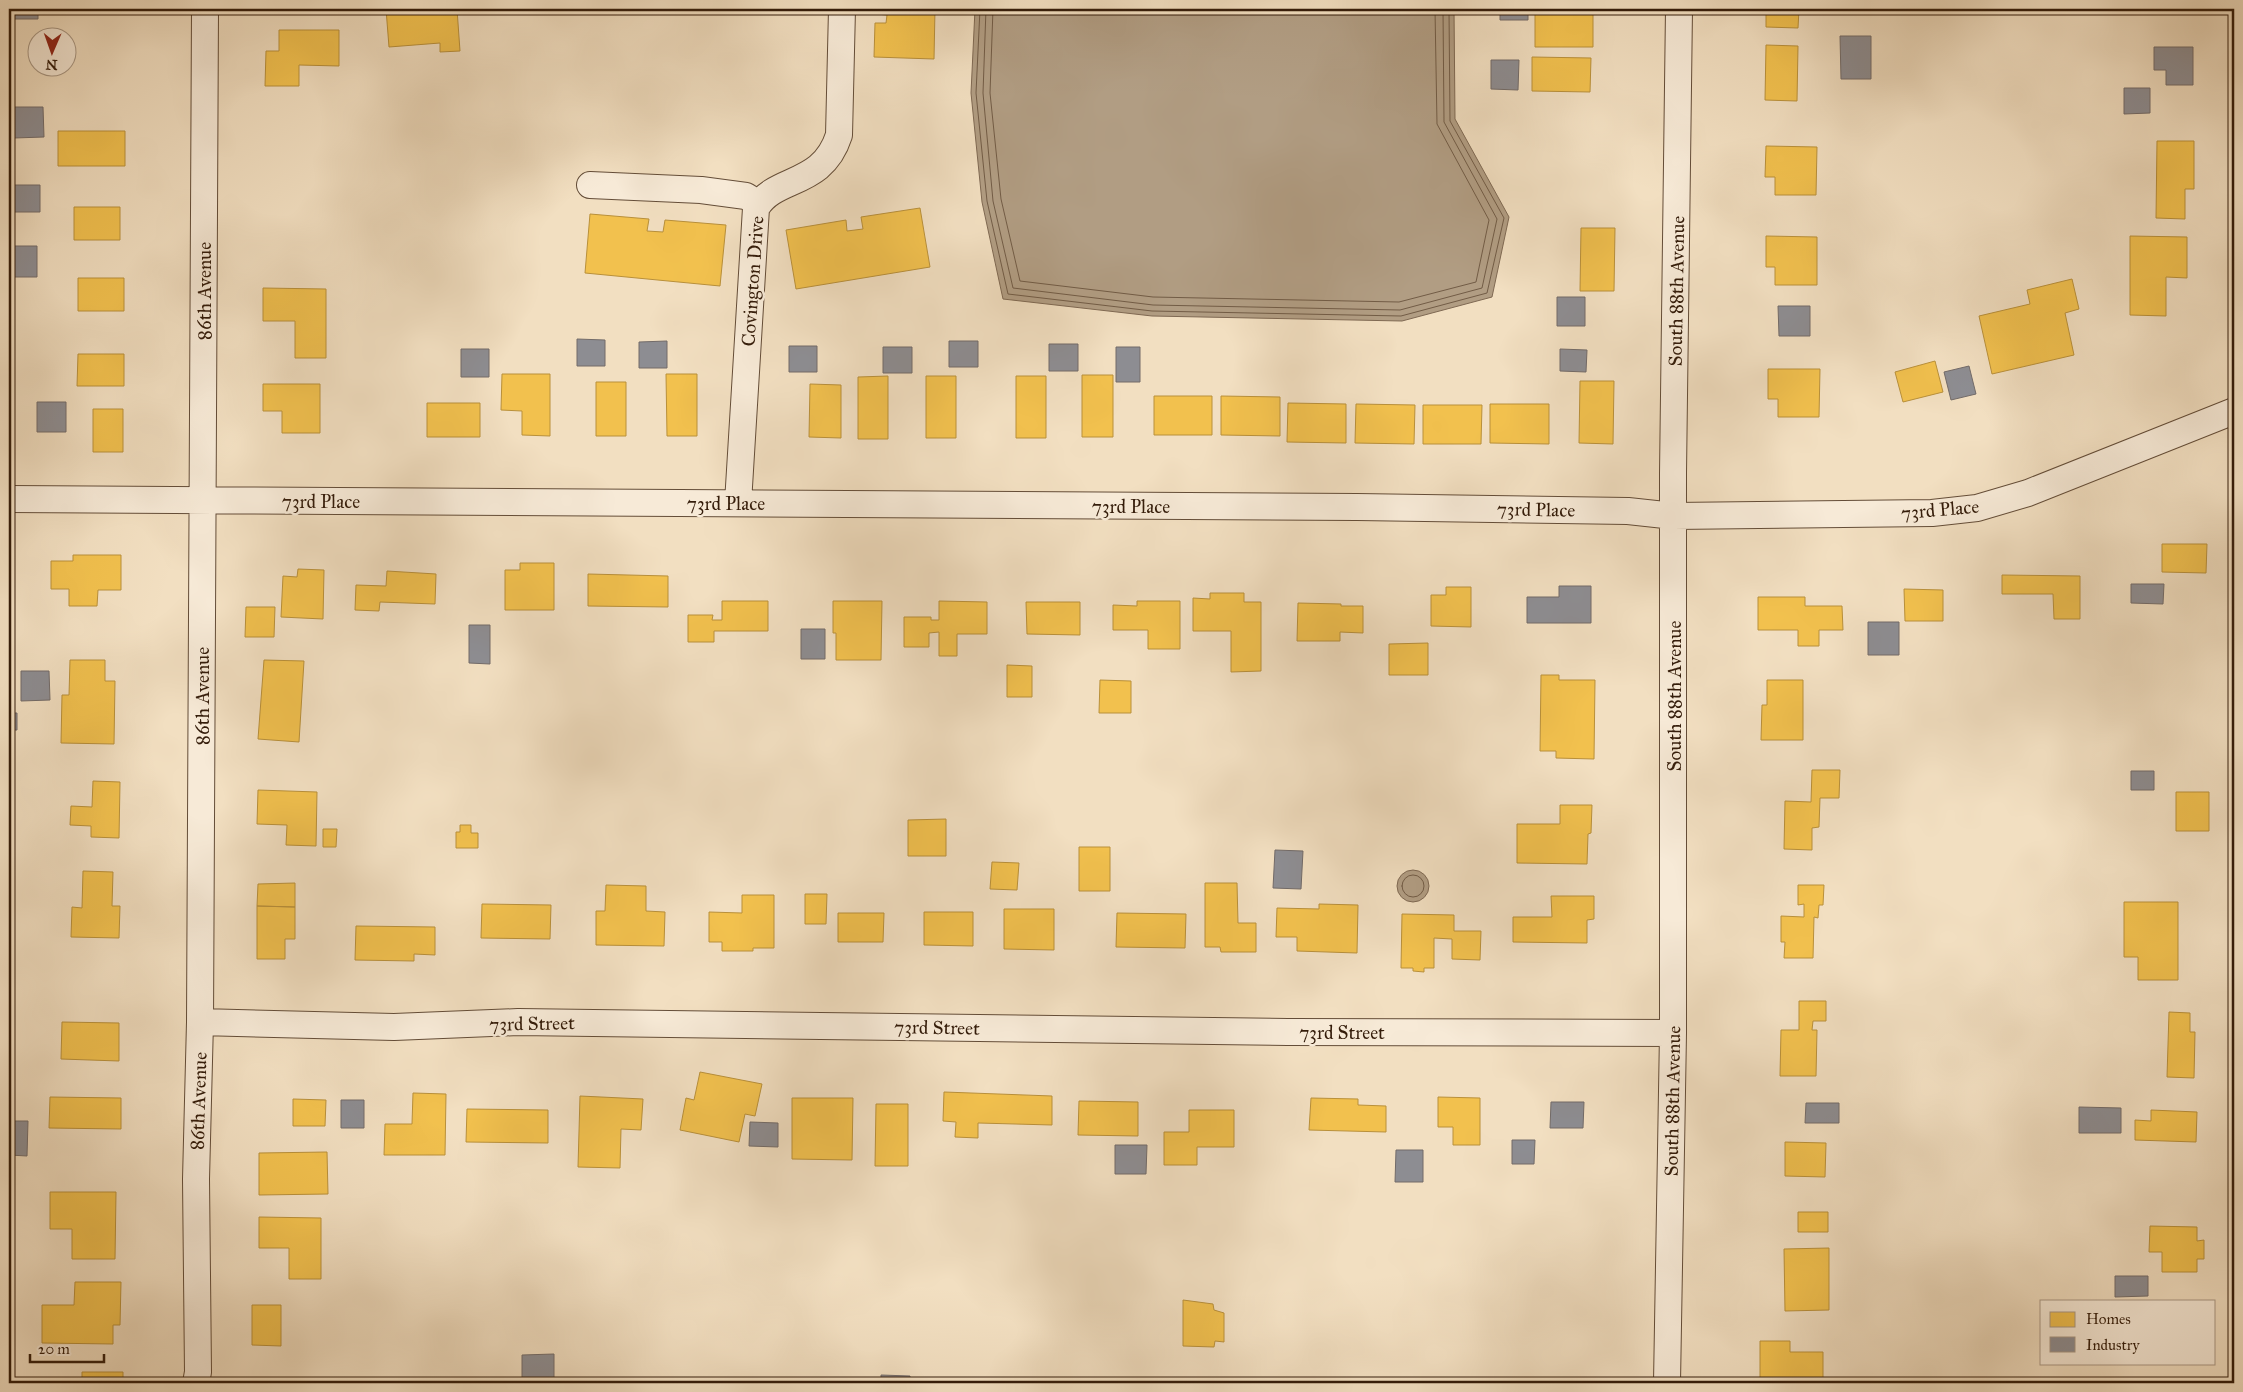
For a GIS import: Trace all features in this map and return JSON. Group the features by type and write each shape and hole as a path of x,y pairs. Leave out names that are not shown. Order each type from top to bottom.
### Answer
{"street":[{"name":"86th Avenue","path":"196,1383 198,1372 196,1179 200,1022 204,500 205,9"},
{"name":"Covington Drive","path":"738,503 754,220 759,204 776,190 806,177 818,169 836,145 839,135 842,9"},
{"name":"South 88th Avenue","path":"1667,1383 1673,1033 1674,516 1679,9"},
{"path":"590,185 701,190 746,196 759,204"},
{"name":"73rd Place","path":"9,498 1411,507 1628,511 1674,516 1932,513 1977,508 2028,493 2234,412"},
{"name":"73rd Street","path":"200,1022 394,1027 518,1022 1288,1032 1673,1033"}],"water":[{"path":"975,9 1454,9 1455,119 1509,217 1492,297 1402,321 1152,316 1003,299 982,202 971,93"},
{"path":"1413,870 1425,874 1429,886 1425,898 1413,902 1401,898 1397,886 1401,874"}],"building: Homes":[{"path":"386,9 457,9 460,51 440,52 440,43 389,47"},
{"path":"876,9 935,9 934,59 874,57 875,23 886,23 887,15 876,14"},
{"path":"1766,9 1799,9 1798,28 1766,27"},
{"path":"1535,12 1593,13 1593,47 1535,47"},
{"path":"279,30 339,30 339,66 299,65 299,86 265,86 266,51 279,51"},
{"path":"1766,45 1798,46 1797,101 1765,100"},
{"path":"1532,57 1591,58 1590,92 1532,91"},
{"path":"58,131 125,131 125,166 58,166"},
{"path":"2157,141 2194,141 2194,189 2185,189 2185,219 2156,218"},
{"path":"1766,146 1817,147 1816,195 1775,195 1775,177 1765,177"},
{"path":"74,207 120,207 120,240 74,240"},
{"path":"920,208 930,267 796,289 786,230 846,220 847,231 863,229 861,217"},
{"path":"590,214 649,219 647,231 663,232 665,220 726,225 720,286 585,273"},
{"path":"1581,228 1615,228 1614,291 1580,291"},
{"path":"1766,236 1817,237 1817,285 1775,285 1775,267 1766,267"},
{"path":"2130,236 2187,237 2187,278 2166,277 2166,316 2130,315"},
{"path":"78,278 124,278 124,311 78,311"},
{"path":"2072,279 2079,309 2065,313 2074,355 1992,374 1979,316 2030,304 2027,290"},
{"path":"263,288 326,289 326,358 295,358 295,321 263,321"},
{"path":"78,354 124,354 124,386 77,386"},
{"path":"1935,361 1943,392 1903,402 1895,372"},
{"path":"1768,369 1820,369 1819,417 1778,417 1778,399 1768,399"},
{"path":"502,374 550,374 550,436 522,435 522,411 501,410"},
{"path":"666,374 697,374 697,436 667,436"},
{"path":"1082,375 1113,375 1113,437 1082,437"},
{"path":"888,376 888,439 858,439 858,377"},
{"path":"926,376 956,376 956,438 926,438"},
{"path":"1016,376 1046,376 1046,438 1016,438"},
{"path":"1580,381 1614,381 1613,444 1579,443"},
{"path":"596,382 626,382 626,436 596,436"},
{"path":"263,384 320,384 320,433 282,433 282,411 263,411"},
{"path":"810,384 841,385 841,438 809,437"},
{"path":"1154,396 1212,396 1212,435 1154,435"},
{"path":"1221,396 1280,397 1280,436 1221,435"},
{"path":"427,403 480,403 480,437 427,437"},
{"path":"1288,403 1346,404 1346,443 1287,442"},
{"path":"1356,404 1415,405 1414,444 1355,443"},
{"path":"1490,404 1549,404 1549,444 1490,443"},
{"path":"1423,405 1482,405 1481,444 1423,444"},
{"path":"93,409 123,409 123,452 93,452"},
{"path":"2162,544 2207,544 2206,573 2162,572"},
{"path":"73,555 121,555 121,590 98,590 97,606 69,606 69,589 51,589 51,561 73,561"},
{"path":"520,563 554,563 554,610 505,610 505,570 520,570"},
{"path":"298,569 324,570 323,619 281,617 283,576 297,577"},
{"path":"387,571 436,574 435,604 380,602 379,611 355,610 356,585 386,586"},
{"path":"588,574 668,576 668,607 588,606"},
{"path":"2002,575 2080,576 2080,619 2054,619 2053,594 2002,594"},
{"path":"1446,587 1471,587 1471,627 1431,626 1431,595 1446,595"},
{"path":"1904,589 1943,590 1943,621 1905,621"},
{"path":"1210,593 1244,593 1244,602 1261,602 1261,671 1231,672 1231,631 1193,631 1193,598 1210,599"},
{"path":"1758,597 1805,597 1805,606 1842,606 1843,630 1819,630 1819,646 1798,646 1798,630 1758,630"},
{"path":"722,601 768,601 768,631 714,631 714,642 688,642 688,615 713,615 712,620 722,620"},
{"path":"833,601 882,601 881,660 836,660 836,633 833,633"},
{"path":"939,601 987,602 987,634 957,634 957,656 939,656 939,632 929,633 929,647 904,647 904,617 931,617 931,620 939,620"},
{"path":"1137,601 1180,601 1180,649 1148,649 1148,630 1113,630 1113,605 1137,606"},
{"path":"1026,602 1080,602 1080,635 1027,634"},
{"path":"1298,603 1363,606 1363,633 1340,632 1340,641 1297,641"},
{"path":"246,607 275,607 274,637 245,637"},
{"path":"1428,643 1428,675 1389,675 1389,644"},
{"path":"70,660 105,660 105,681 115,681 114,744 61,743 62,695 69,695"},
{"path":"264,660 304,661 299,742 258,739"},
{"path":"1007,665 1032,666 1032,697 1007,697"},
{"path":"1541,675 1559,675 1559,680 1595,680 1594,759 1556,758 1556,751 1540,751"},
{"path":"1100,680 1131,681 1131,713 1099,713"},
{"path":"1767,680 1803,680 1803,740 1761,740 1762,705 1767,705"},
{"path":"1812,770 1840,770 1839,798 1820,798 1819,827 1812,828 1812,850 1784,849 1785,801 1811,802"},
{"path":"93,781 120,782 119,838 91,837 91,826 70,825 71,806 92,807"},
{"path":"258,790 317,792 316,846 286,845 287,825 257,824"},
{"path":"2176,792 2209,792 2209,831 2176,831"},
{"path":"1560,805 1592,805 1591,833 1588,834 1587,864 1517,863 1517,824 1560,824"},
{"path":"946,819 946,856 908,856 908,820"},
{"path":"460,825 471,825 471,833 478,833 478,848 456,848 456,832 460,832"},
{"path":"323,829 337,829 336,847 323,847"},
{"path":"1079,847 1110,847 1110,891 1079,891"},
{"path":"992,862 1019,863 1017,890 990,889"},
{"path":"83,871 113,872 112,906 120,906 119,938 71,937 72,907 82,908"},
{"path":"295,883 295,907 257,906 258,884"},
{"path":"1205,883 1237,883 1238,923 1256,923 1256,952 1221,952 1220,947 1205,947"},
{"path":"606,885 646,886 646,911 665,912 664,946 596,945 596,911 605,911"},
{"path":"1798,885 1824,885 1823,905 1819,905 1818,918 1814,917 1813,958 1784,958 1785,942 1781,942 1781,916 1804,917 1804,904 1798,905"},
{"path":"805,894 827,894 826,924 805,924"},
{"path":"742,895 774,895 774,948 753,948 753,951 722,951 722,942 709,942 709,912 742,913"},
{"path":"1551,896 1594,896 1594,919 1587,920 1587,943 1513,942 1513,917 1552,917"},
{"path":"2124,902 2178,902 2178,980 2138,980 2138,957 2124,957"},
{"path":"482,904 551,905 550,939 481,938"},
{"path":"1319,904 1358,905 1357,953 1297,951 1297,937 1276,937 1277,908 1319,909"},
{"path":"257,906 295,907 295,939 285,939 285,959 257,959"},
{"path":"1004,909 1054,909 1054,950 1004,949"},
{"path":"924,912 973,912 973,946 924,945"},
{"path":"838,913 884,913 883,942 838,942"},
{"path":"1117,913 1186,914 1185,948 1116,947"},
{"path":"1402,914 1454,915 1454,931 1481,931 1480,960 1452,959 1452,939 1434,938 1434,968 1424,968 1424,972 1413,971 1413,968 1401,968"},
{"path":"356,926 435,927 435,955 414,954 414,961 355,960"},
{"path":"1799,1001 1826,1001 1826,1021 1813,1021 1812,1030 1817,1030 1816,1076 1780,1076 1781,1030 1799,1030"},
{"path":"2169,1012 2190,1013 2190,1032 2195,1032 2194,1078 2167,1077"},
{"path":"62,1022 119,1023 119,1061 61,1059"},
{"path":"700,1072 762,1084 755,1116 745,1114 739,1142 680,1130 686,1098 694,1100"},
{"path":"944,1092 1052,1096 1052,1125 978,1123 978,1138 955,1137 956,1122 943,1121"},
{"path":"413,1093 446,1094 445,1155 384,1155 385,1124 412,1124"},
{"path":"580,1096 643,1099 641,1130 621,1129 620,1168 578,1167"},
{"path":"50,1097 121,1098 121,1129 49,1128"},
{"path":"1438,1097 1480,1098 1480,1145 1453,1145 1453,1127 1438,1127"},
{"path":"792,1098 853,1098 852,1160 792,1159"},
{"path":"1311,1098 1358,1099 1358,1105 1386,1106 1386,1132 1309,1130"},
{"path":"293,1099 326,1100 325,1126 293,1126"},
{"path":"1079,1101 1138,1102 1138,1136 1078,1135"},
{"path":"876,1104 908,1104 908,1166 875,1166"},
{"path":"467,1109 548,1110 548,1143 466,1142"},
{"path":"1189,1110 1234,1110 1234,1147 1197,1147 1197,1165 1164,1165 1164,1132 1189,1132"},
{"path":"2151,1110 2197,1112 2196,1142 2135,1140 2135,1120 2151,1121"},
{"path":"1785,1142 1826,1143 1825,1177 1785,1176"},
{"path":"327,1152 328,1194 259,1195 259,1153"},
{"path":"50,1192 116,1192 115,1259 72,1259 72,1229 50,1229"},
{"path":"1798,1212 1828,1212 1828,1232 1798,1232"},
{"path":"259,1217 321,1218 321,1279 289,1279 289,1248 259,1248"},
{"path":"2150,1226 2197,1227 2197,1241 2204,1240 2204,1259 2197,1259 2197,1272 2162,1272 2162,1252 2149,1252"},
{"path":"1829,1248 1829,1310 1785,1311 1784,1249"},
{"path":"75,1282 121,1282 120,1325 113,1325 113,1344 42,1343 42,1305 74,1305"},
{"path":"1183,1300 1213,1304 1214,1310 1224,1313 1224,1342 1215,1341 1214,1347 1183,1346"},
{"path":"252,1305 281,1305 281,1346 252,1345"},
{"path":"1760,1341 1790,1341 1790,1352 1823,1352 1823,1383 1782,1383 1782,1380 1760,1380"},
{"path":"82,1372 123,1372 123,1383 82,1383"}],"building: Industry":[{"path":"9,9 38,9 38,19 9,19"},
{"path":"1500,9 1528,9 1528,20 1500,20"},
{"path":"1840,36 1871,36 1871,79 1841,79"},
{"path":"2154,47 2193,47 2193,85 2166,85 2166,70 2154,70"},
{"path":"1491,60 1519,60 1518,90 1491,89"},
{"path":"2124,88 2150,88 2150,113 2124,114"},
{"path":"14,107 43,107 44,137 14,138"},
{"path":"9,185 40,185 40,212 9,212"},
{"path":"9,246 37,246 37,277 9,277"},
{"path":"1557,297 1585,297 1585,326 1557,326"},
{"path":"1778,306 1810,306 1810,336 1779,336"},
{"path":"577,339 605,340 605,366 577,366"},
{"path":"667,341 667,368 639,368 639,342"},
{"path":"949,341 978,341 978,367 949,367"},
{"path":"1049,344 1078,344 1078,371 1049,371"},
{"path":"789,346 817,346 817,372 789,372"},
{"path":"883,347 912,347 912,373 883,373"},
{"path":"1116,347 1140,347 1140,382 1116,382"},
{"path":"461,349 489,349 489,377 461,377"},
{"path":"1560,349 1587,350 1586,372 1560,371"},
{"path":"1969,366 1976,394 1951,400 1944,372"},
{"path":"37,402 66,402 66,432 37,432"},
{"path":"2131,584 2164,584 2163,604 2131,603"},
{"path":"1559,586 1591,586 1591,623 1527,623 1527,597 1559,597"},
{"path":"1868,622 1899,622 1899,655 1868,655"},
{"path":"469,625 490,625 490,664 469,663"},
{"path":"801,629 825,629 825,659 801,659"},
{"path":"21,671 49,671 50,700 21,701"},
{"path":"9,713 17,713 17,730 9,730"},
{"path":"2131,771 2154,771 2154,790 2131,790"},
{"path":"1275,850 1303,851 1301,889 1273,888"},
{"path":"341,1100 364,1100 364,1128 341,1128"},
{"path":"1551,1102 1584,1102 1583,1128 1550,1128"},
{"path":"1806,1103 1839,1103 1839,1123 1805,1123"},
{"path":"2079,1107 2121,1108 2121,1133 2079,1133"},
{"path":"9,1121 28,1121 27,1156 9,1155"},
{"path":"750,1122 778,1123 778,1147 749,1146"},
{"path":"1512,1140 1535,1140 1534,1164 1512,1164"},
{"path":"1115,1145 1147,1145 1146,1174 1115,1174"},
{"path":"1396,1150 1423,1150 1423,1182 1395,1182"},
{"path":"2115,1276 2148,1276 2148,1296 2115,1297"},
{"path":"554,1354 554,1380 522,1381 522,1355"},
{"path":"881,1375 910,1376 910,1383 881,1383"}]}
